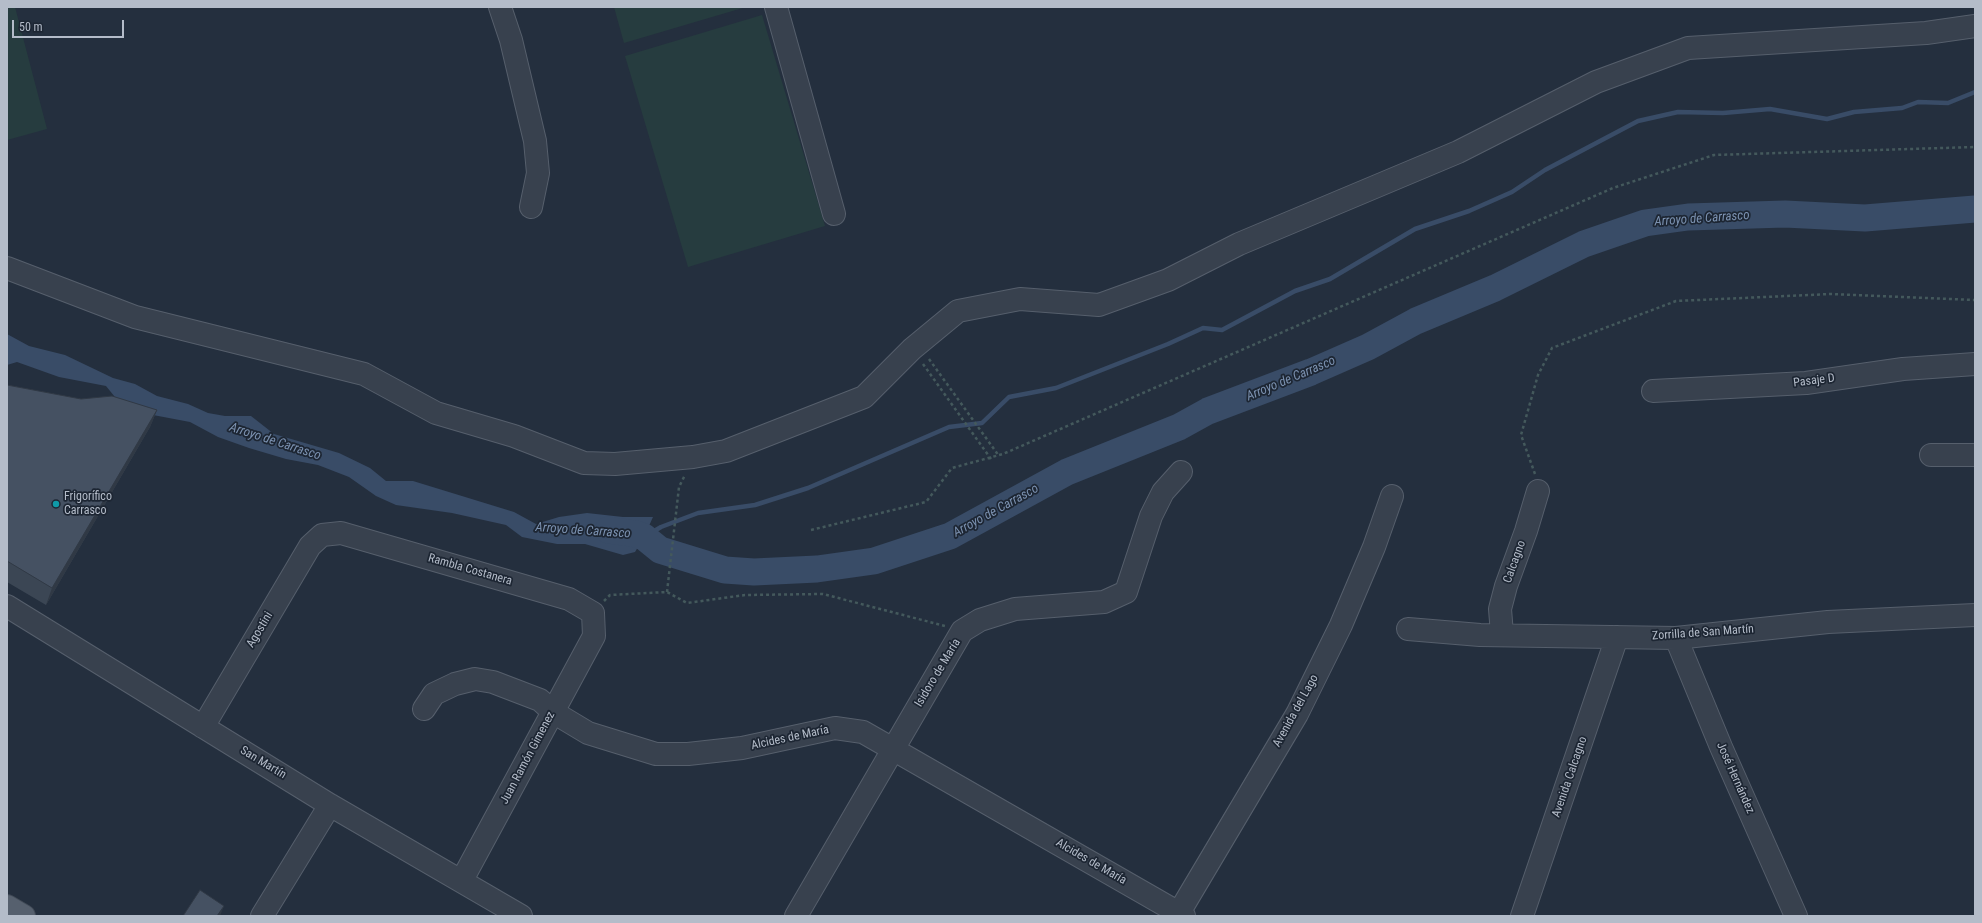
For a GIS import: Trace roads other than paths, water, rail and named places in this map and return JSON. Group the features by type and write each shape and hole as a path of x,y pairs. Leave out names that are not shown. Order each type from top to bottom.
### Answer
{"main road":[{"path":"7,906 24,916"}],"street":[{"path":"500,7 511,40 535,141 538,173 531,207"},
{"path":"776,7 834,214"},
{"path":"7,268 135,317 364,374 436,413 514,436 584,463 615,464 686,458 726,451 864,397 912,349 958,312 1020,298 1099,304 1168,280 1239,244 1458,152 1596,82 1688,48 1926,33 1975,26"},
{"name":"Pasaje D","path":"1653,391 1806,383 1902,369 1975,364"},
{"path":"1931,455 1975,455"},
{"name":"Isidoro de María","path":"796,916 962,631 980,620 1015,609 1104,602 1126,592 1151,516 1163,492 1181,472"},
{"name":"Calcagno","path":"1502,634 1500,609 1506,586 1526,531 1538,491"},
{"name":"Avenida del Lago","path":"1180,915 1297,714 1341,625 1374,547 1392,496"},
{"name":"Rambla Costanera","path":"322,536 341,533 349,535 569,599 593,613 594,636"},
{"name":"Agostini","path":"203,727 310,546 322,536"},
{"name":"San Martín","path":"7,606 330,804 462,880 521,916"},
{"name":"Zorrilla de San Martín","path":"1408,629 1480,636 1502,634 1676,638 1828,622 1975,615"},
{"name":"Juan Ramón Gimenez","path":"462,880 594,636"},
{"name":"Avenida Calcagno","path":"1522,916 1617,637"},
{"name":"José Hernández","path":"1676,638 1721,747 1796,916"},
{"name":"Alcides de María","path":"424,709 434,694 454,684 475,679 493,682 540,700 552,712 588,733 656,754 688,754 742,748 835,728 863,732 1180,915"},
{"path":"262,916 330,804"}],"water":[{"path":"7,334 29,346 65,355 113,378 135,384 157,396 188,404 208,413 225,416 251,416 274,434 339,453 370,468 386,481 413,481 514,512 536,524 559,517 587,513 623,517 653,517 635,552 623,555 585,544 557,544 522,537 506,525 452,513 396,505 376,496 349,477 318,465 286,459 249,448 218,437 190,422 153,415 119,402 106,386 59,377 17,362 7,365"}],"waterway":[{"path":"644,537 661,527 698,513 755,505 808,488 949,427 982,423 1009,397 1056,388 1168,344 1203,328 1222,330 1295,291 1330,279 1415,229 1469,211 1512,192 1545,170 1638,121 1678,112 1723,113 1770,109 1827,119 1854,112 1902,108 1918,102 1948,103 1975,92"},
{"name":"Arroyo de Carrasco","path":"608,530 636,534 644,537 660,550 725,570 754,572 817,569 874,561 950,536 1067,472 1179,427 1208,411 1311,372 1368,347 1416,321 1495,288 1584,244 1645,223 1688,217 1785,214 1865,218 1975,209"}],"place":[{"name":"Frigorífico Carrasco","path":"56,504"}]}
